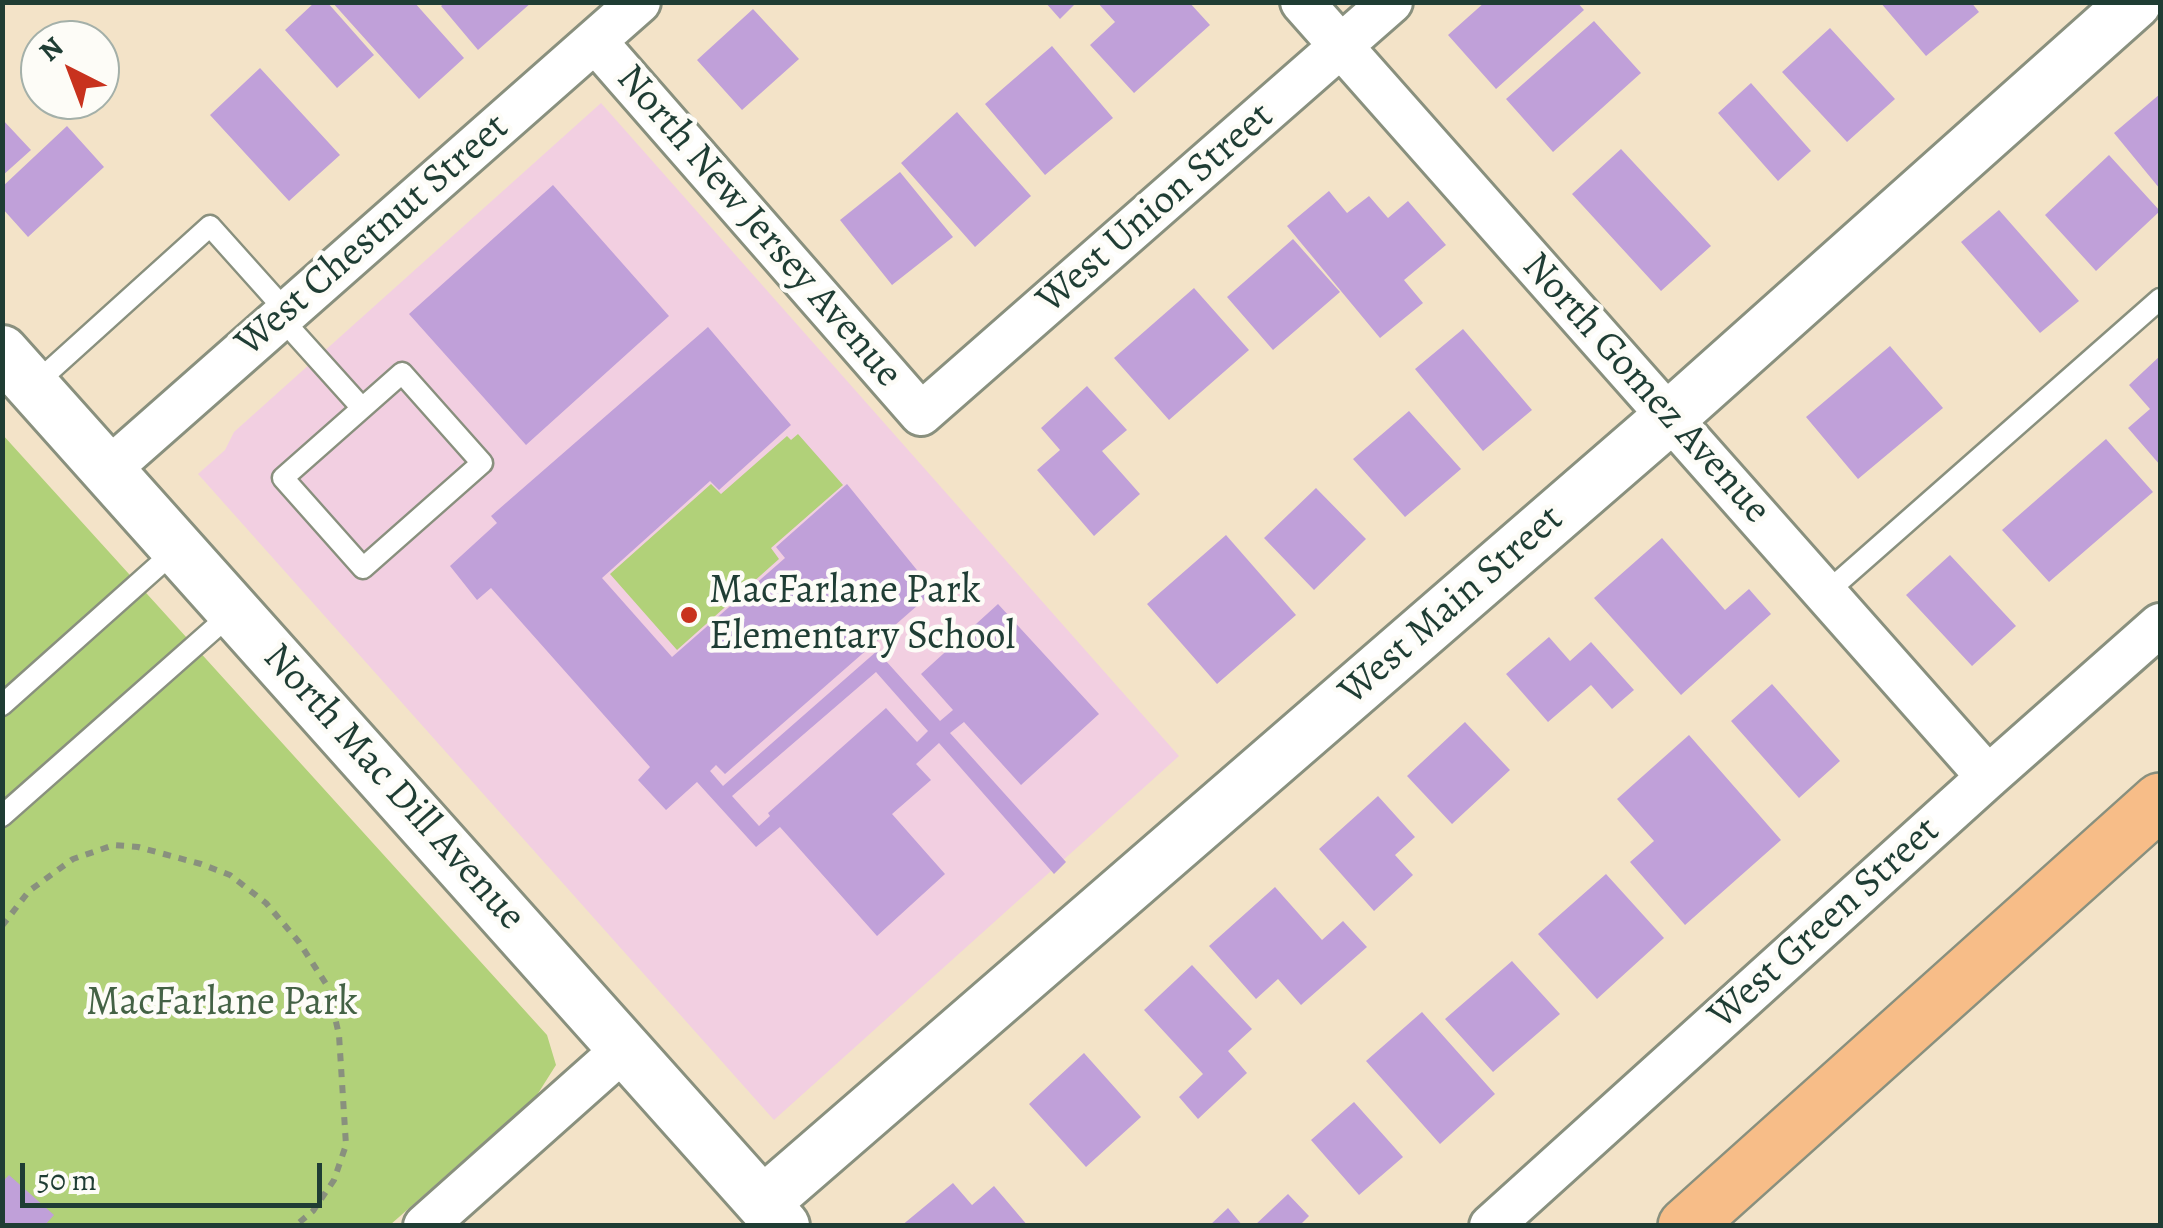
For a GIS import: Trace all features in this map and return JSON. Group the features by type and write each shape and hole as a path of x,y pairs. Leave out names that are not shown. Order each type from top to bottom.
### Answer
{"highway":[{"path":"1686,1226 2142,817 2160,788"}],"street":[{"name":"West Chestnut Street","path":"108,470 639,2"},
{"name":"North Gomez Avenue","path":"1302,2 1988,777"},
{"name":"West Union Street","path":"921,414 1392,2"},
{"name":"West Main Street","path":"773,1214 2135,2"},
{"name":"North New Jersey Avenue","path":"595,41 921,414"},
{"name":"North Mac Dill Avenue","path":"18,369 773,1214"},
{"name":"West Green Street","path":"1492,1226 2160,624"},
{"path":"426,1226 625,1048"}],"lane":[{"path":"18,369 210,226 362,408"},
{"path":"1826,594 2160,298"},
{"path":"402,372 482,463 363,568 283,478 362,408 402,372"},
{"path":"2,705 178,548"},
{"path":"2,816 235,611"}],"path":[{"path":"2,926 30,891 72,859 114,845 138,847 201,864 230,876 266,903 299,942 328,987 339,1035 346,1145 334,1180 313,1211 295,1226"},
{"path":"2,1104 2,1121"}],"shaded area":[{"name":"MacFarlane Park Elementary School","path":"601,103 1179,756 774,1120 198,474 225,450 234,432"}],"green space":[{"name":"MacFarlane Park","path":"2,434 547,1035 556,1065 537,1095 390,1225 3,1225"},
{"path":"798,434 843,485 771,548 779,559 677,650 610,574 711,484 721,494 787,436 791,440"}],"building":[{"path":"315,2 327,2 374,55 337,88 285,30"},
{"path":"332,2 414,2 464,58 419,99"},
{"path":"446,2 532,2 478,50 441,6"},
{"path":"1045,2 1077,2 1060,19"},
{"path":"1097,2 1189,2 1210,25 1134,93 1090,45 1115,22"},
{"path":"1485,2 1577,2 1584,10 1496,89 1448,35"},
{"path":"1880,2 1971,2 1979,12 1926,56"},
{"path":"753,9 799,59 742,110 697,60"},
{"path":"1594,21 1641,73 1553,152 1506,99"},
{"path":"1830,28 1895,99 1847,142 1782,72"},
{"path":"1052,46 1113,118 1045,175 985,104"},
{"path":"260,68 340,155 289,201 210,115"},
{"path":"1751,83 1811,151 1778,181 1718,113"},
{"path":"2160,94 2160,189 2114,133"},
{"path":"957,112 1031,196 975,247 901,163"},
{"path":"2,119 31,150 2,176"},
{"path":"67,126 104,167 28,237 2,208 2,187"},
{"path":"1621,149 1711,246 1661,291 1572,194"},
{"path":"2109,155 2160,211 2096,271 2045,215"},
{"path":"900,172 953,237 892,285 840,220"},
{"path":"553,185 669,316 526,445 409,314"},
{"path":"1329,191 1347,213 1369,196 1388,218 1408,201 1446,245 1404,280 1423,303 1380,338 1287,226"},
{"path":"1999,210 2079,301 2040,333 1961,242"},
{"path":"1293,239 1340,292 1273,350 1227,297"},
{"path":"1194,288 1249,350 1169,420 1114,358"},
{"path":"708,327 791,425 719,490 710,481 602,578 672,657 785,558 776,547 847,484 934,591 725,774 716,765 710,771 723,786 877,651 940,721 953,710 921,674 998,604 1099,714 1021,785 964,722 950,733 1066,862 1054,874 939,743 916,764 931,780 892,814 945,874 877,936 780,827 756,847 697,782 666,810 638,780 650,767 491,588 477,600 450,566 497,523 491,516","holes":["876,672 928,731 917,742 886,708 768,813 770,816 759,826 732,796"]},
{"path":"1463,329 1532,410 1483,451 1415,369"},
{"path":"1890,346 1943,408 1858,479 1806,417"},
{"path":"2160,356 2160,465 2128,428 2150,409 2129,385"},
{"path":"1087,386 1127,430 1102,451 1140,494 1094,536 1037,470 1060,450 1041,428"},
{"path":"1409,411 1461,469 1405,517 1353,459"},
{"path":"2106,439 2153,492 2049,582 2002,530"},
{"path":"1316,488 1366,539 1314,590 1264,538"},
{"path":"1226,535 1296,615 1217,684 1147,604"},
{"path":"1662,538 1725,610 1749,589 1771,614 1681,695 1594,598"},
{"path":"1950,555 2016,626 1972,666 1906,595"},
{"path":"1549,637 1570,661 1591,642 1634,690 1612,709 1591,685 1548,722 1506,674"},
{"path":"1772,684 1840,761 1799,798 1731,721"},
{"path":"1465,722 1510,770 1452,824 1407,776"},
{"path":"1689,735 1781,840 1685,925 1630,862 1654,841 1617,799"},
{"path":"1378,796 1415,837 1395,855 1413,875 1374,911 1319,849"},
{"path":"1606,874 1664,938 1597,999 1538,934"},
{"path":"1275,887 1322,940 1343,921 1367,947 1301,1005 1278,979 1256,999 1209,946"},
{"path":"1512,961 1560,1014 1493,1072 1445,1019"},
{"path":"1192,965 1252,1029 1228,1051 1247,1073 1198,1119 1179,1097 1203,1074 1144,1010"},
{"path":"1422,1012 1495,1094 1440,1144 1366,1061"},
{"path":"1084,1053 1141,1117 1086,1167 1029,1104"},
{"path":"1354,1102 1403,1157 1359,1195 1311,1140"},
{"path":"9,1175 54,1215 44,1226 2,1226 2,1182"},
{"path":"953,1183 972,1205 994,1186 1028,1226 901,1226"},
{"path":"1288,1194 1309,1216 1299,1226 1254,1226"},
{"path":"1228,1208 1243,1226 1209,1226"}],"place":[{"name":"MacFarlane Park Elementary School","path":"689,615"}]}
